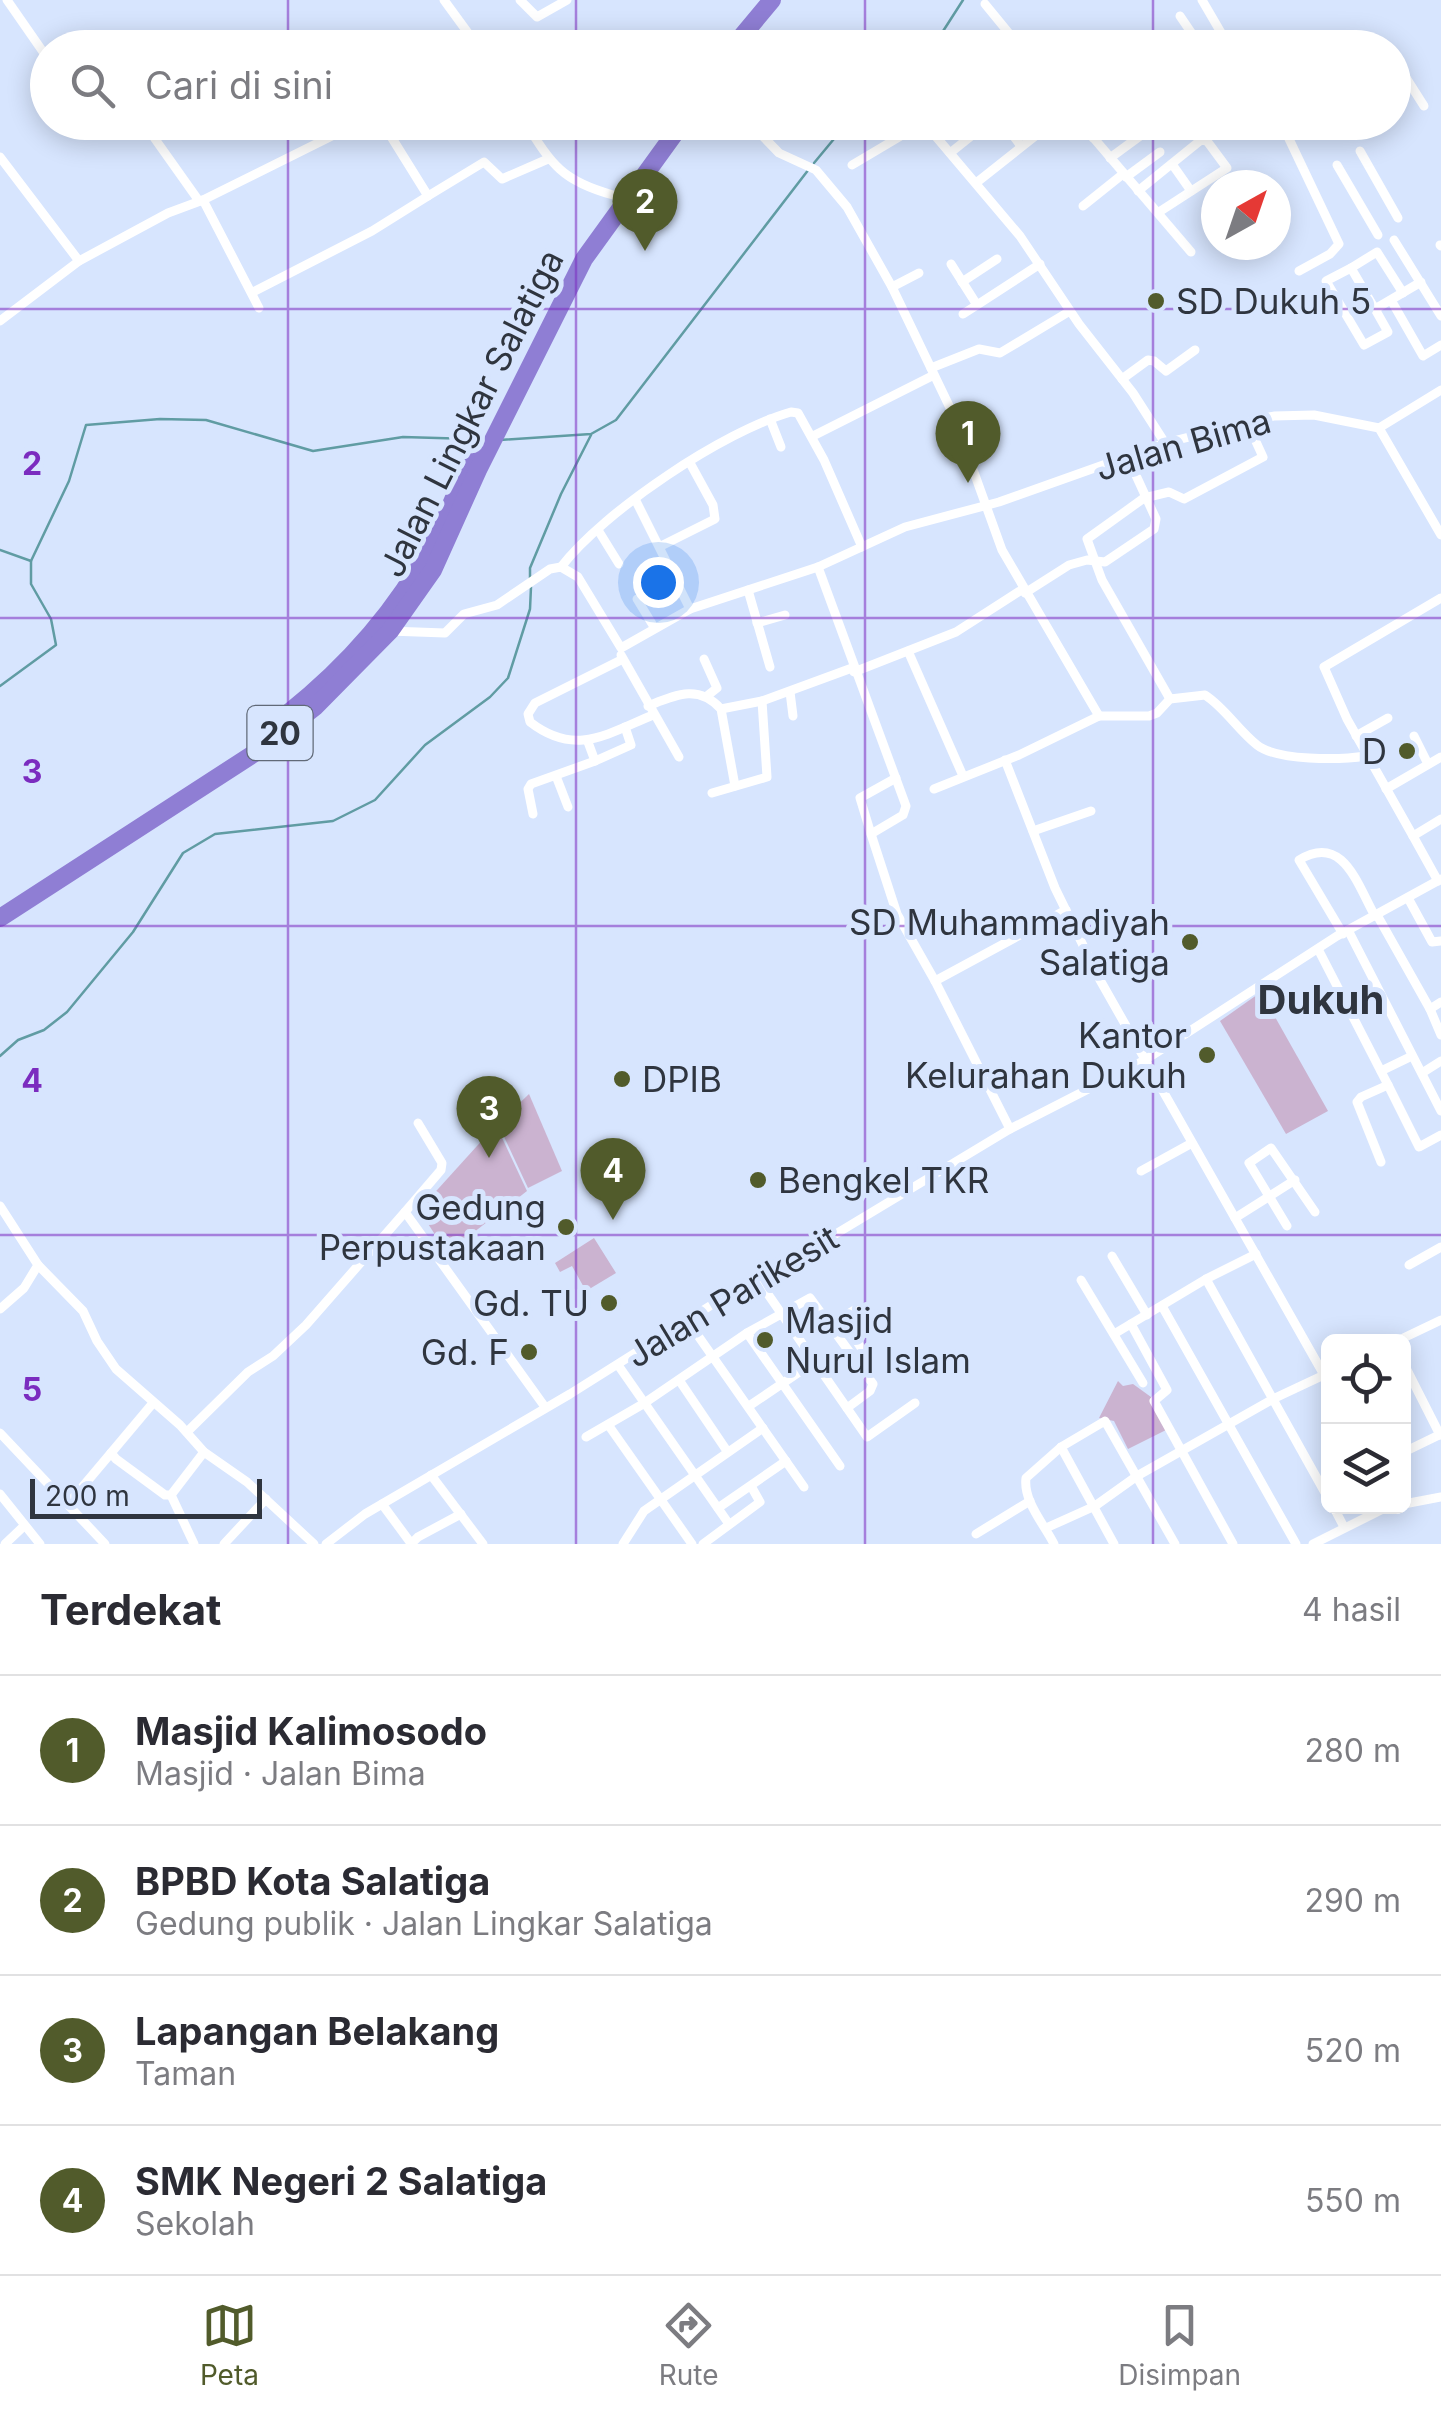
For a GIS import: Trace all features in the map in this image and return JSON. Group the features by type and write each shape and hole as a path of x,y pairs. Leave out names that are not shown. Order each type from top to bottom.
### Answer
{"highway":[{"path":"747,30 772,0"},
{"path":"760,30 784,0"},
{"name":"Jalan Lingkar Salatiga","path":"0,918 264,747 340,684 433,570 472,469 499,418 584,259 661,140"},
{"name":"Jalan Lingkar Salatiga","path":"499,418 575,253 613,195 638,172"},
{"name":"Jalan Lingkar Salatiga","path":"0,906 247,745 384,628"}],"street":[{"path":"7,0 30,33"},
{"path":"444,0 466,30"},
{"path":"520,0 537,17 562,1"},
{"path":"1202,0 1218,30"},
{"path":"986,4 1007,30"},
{"path":"1180,16 1189,30"},
{"path":"1411,86 1424,106"},
{"path":"156,140 201,200 259,308"},
{"path":"0,320 79,261 168,213 323,140"},
{"path":"393,140 428,196"},
{"path":"536,140 569,180 613,195"},
{"path":"766,140 778,153 816,170 847,208 892,287 958,427 1002,550 1099,716"},
{"path":"852,166 895,140"},
{"path":"939,140 1040,264 1164,444"},
{"path":"950,152 966,140"},
{"path":"1017,140 1022,146"},
{"path":"976,183 1030,140"},
{"path":"1094,140 1192,252"},
{"path":"1110,158 1135,140"},
{"path":"1138,191 1204,140 1227,168 1159,212"},
{"path":"1290,140 1339,244 1330,254 1299,271"},
{"path":"1360,151 1398,218"},
{"path":"1083,206 1160,152"},
{"path":"0,156 79,261"},
{"path":"252,292 372,232 484,162 502,179 548,158"},
{"path":"1172,164 1191,191"},
{"path":"1338,164 1378,235"},
{"path":"1394,240 1440,313"},
{"path":"1352,268 1388,332 1364,345 1326,282 1377,252 1403,293"},
{"path":"962,282 997,259"},
{"path":"951,264 977,305"},
{"path":"962,314 1040,264"},
{"path":"892,287 920,272"},
{"path":"1376,309 1421,282"},
{"path":"1391,300 1423,356 1441,345"},
{"path":"813,436 975,350 1000,352 1070,311"},
{"path":"1122,379 1148,360 1166,371 1195,350"},
{"path":"1440,530 1379,428 1441,390"},
{"path":"384,628 446,633 464,614 497,605 550,569 561,566 635,499 715,446 795,412 813,436 862,546"},
{"name":"Jalan Bima","path":"621,648 690,609 818,567 916,523 986,506 1164,444 1274,416 1314,414 1379,428"},
{"path":"770,420 781,447"},
{"path":"1170,699 1102,580 1087,543 1089,536 1144,498 1169,492 1184,500 1263,457 1247,422"},
{"path":"721,708 762,701 908,652 967,626 1070,565 1109,560 1154,530 1156,519 1128,458"},
{"path":"662,546 716,519 690,463"},
{"path":"635,499 662,546 690,609"},
{"path":"598,530 619,564"},
{"path":"561,566 578,577 621,648 621,660 680,758"},
{"path":"818,567 906,810 871,834"},
{"path":"748,590 770,667"},
{"path":"1440,880 1366,756 1334,694 1325,666 1441,598"},
{"path":"637,599 654,627"},
{"path":"757,623 785,615"},
{"path":"908,652 963,776"},
{"path":"704,659 717,688 706,696"},
{"path":"621,660 542,699 528,714 530,722 552,736 588,742 624,727 681,694 706,696 721,708 735,786"},
{"path":"790,692 793,716"},
{"path":"934,789 1085,726 1099,716 1149,716 1170,699 1205,694 1270,754 1332,759 1366,756"},
{"path":"712,793 768,775 762,701"},
{"path":"1356,736 1388,718"},
{"path":"533,814 529,786 631,745 624,727"},
{"path":"1414,736 1428,764"},
{"path":"588,742 595,761"},
{"path":"1386,789 1441,757"},
{"path":"1005,760 1066,910 1145,1060 1321,1368"},
{"path":"556,776 568,807"},
{"path":"896,778 860,798 896,914 1010,1129"},
{"path":"1033,831 1091,810"},
{"path":"1413,836 1441,819"},
{"path":"1292,849 1346,932 1441,1111"},
{"path":"1299,860 1324,851 1337,855 1346,864 1430,1009 1441,1036"},
{"name":"Jalan Parikesit","path":"326,1544 382,1504 618,1365 756,1277 1010,1129 1145,1060 1318,949 1440,880"},
{"path":"1408,898 1432,942 1441,941"},
{"path":"935,982 1066,910"},
{"path":"1318,949 1419,1146 1441,1135"},
{"path":"1430,1009 1441,1002"},
{"path":"1381,1070 1412,1056"},
{"path":"1422,1073 1441,1061"},
{"path":"1430,1089 1441,1083"},
{"path":"1382,1162 1357,1102 1388,1085"},
{"path":"187,1432 248,1372 274,1356 306,1325 441,1170 442,1163 418,1123"},
{"path":"1141,1171 1192,1143"},
{"path":"1286,1226 1250,1169 1252,1158 1273,1148 1315,1212"},
{"path":"1235,1218 1295,1180"},
{"path":"0,1206 38,1265 83,1311 113,1366 204,1452 266,1498 314,1544"},
{"path":"405,1212 545,1408"},
{"path":"1409,1265 1441,1247"},
{"path":"1114,1334 1256,1254"},
{"path":"1112,1256 1147,1314"},
{"path":"0,1309 24,1288 38,1265"},
{"path":"756,1277 867,1437 915,1403"},
{"path":"1206,1279 1321,1485"},
{"path":"1081,1280 1143,1383"},
{"path":"586,1437 609,1426 747,1333 810,1300 836,1321 873,1384 850,1412"},
{"path":"1162,1306 1296,1544"},
{"path":"836,1321 856,1308"},
{"path":"688,1320 804,1487"},
{"path":"1411,1334 1441,1320"},
{"path":"1131,1324 1167,1390 1154,1400 1233,1544"},
{"path":"747,1333 840,1466"},
{"path":"749,1406 814,1362"},
{"path":"618,1365 729,1524"},
{"path":"1411,1378 1440,1434 1411,1448"},
{"path":"679,1380 727,1450"},
{"path":"1046,1528 1095,1506 1137,1476 1275,1398 1321,1381"},
{"path":"68,1504 152,1404"},
{"path":"1054,1544 1030,1501 1024,1485 1026,1478 1061,1447 1105,1422 1175,1544"},
{"path":"609,1426 692,1544"},
{"path":"623,1544 644,1511 763,1428"},
{"path":"0,1433 104,1544"},
{"path":"1061,1447 1114,1544"},
{"path":"171,1495 204,1452"},
{"path":"111,1454 161,1494 171,1495"},
{"path":"718,1508 786,1462"},
{"path":"431,1475 483,1544"},
{"path":"703,1544 760,1502 750,1486"},
{"path":"0,1494 40,1544"},
{"path":"171,1495 194,1544"},
{"path":"1411,1503 1441,1497"},
{"path":"224,1544 266,1498"},
{"path":"976,1534 1030,1501"},
{"path":"382,1504 410,1543 460,1514"},
{"path":"1337,1514 1344,1526"},
{"path":"1313,1544 1371,1514"},
{"path":"4,1544 24,1526"}],"shaded area":[{"path":"1261,992 1328,1111 1286,1134 1220,1021"},
{"path":"529,1094 562,1171 528,1188 498,1124"},
{"path":"496,1125 527,1191 447,1253 419,1210"},
{"path":"594,1238 616,1273 586,1291 572,1266 560,1272 555,1263"},
{"path":"1118,1381 1123,1386 1133,1384 1151,1397 1168,1429 1128,1449 1114,1421 1099,1418"}],"waterway":[{"path":"944,30 963,0"},
{"path":"814,163 833,140"},
{"path":"500,440 591,434 616,420 809,169"},
{"path":"0,686 56,645 51,619 31,584 31,561 69,481 86,425 206,420 313,451 403,437 472,439"},
{"path":"530,579 530,568 561,494 591,435"},
{"path":"0,550 31,561"},
{"path":"0,1056 18,1040 44,1030 67,1012 133,932 183,853 215,834 333,821 375,800 425,745 490,697 508,678 530,609 531,587"}],"place":[{"name":"BPBD Kota Salatiga","path":"645,251"},
{"name":"SD Dukuh 5","path":"1156,301"},
{"name":"Masjid Kalimosodo","path":"968,483"},
{"name":"D","path":"1407,751"},
{"name":"SD Muhammadiyah Salatiga","path":"1190,942"},
{"name":"Kantor Kelurahan Dukuh","path":"1207,1055"},
{"name":"DPIB","path":"622,1079"},
{"name":"Lapangan Belakang","path":"489,1158"},
{"name":"Bengkel TKR","path":"758,1180"},
{"name":"SMK Negeri 2 Salatiga","path":"613,1220"},
{"name":"Gedung Perpustakaan","path":"566,1227"},
{"name":"Gd. TU","path":"609,1303"},
{"name":"Masjid Nurul Islam","path":"765,1340"},
{"name":"Gd. F","path":"529,1352"}],"district":[{"name":"Dukuh","path":"1321,999"}]}
